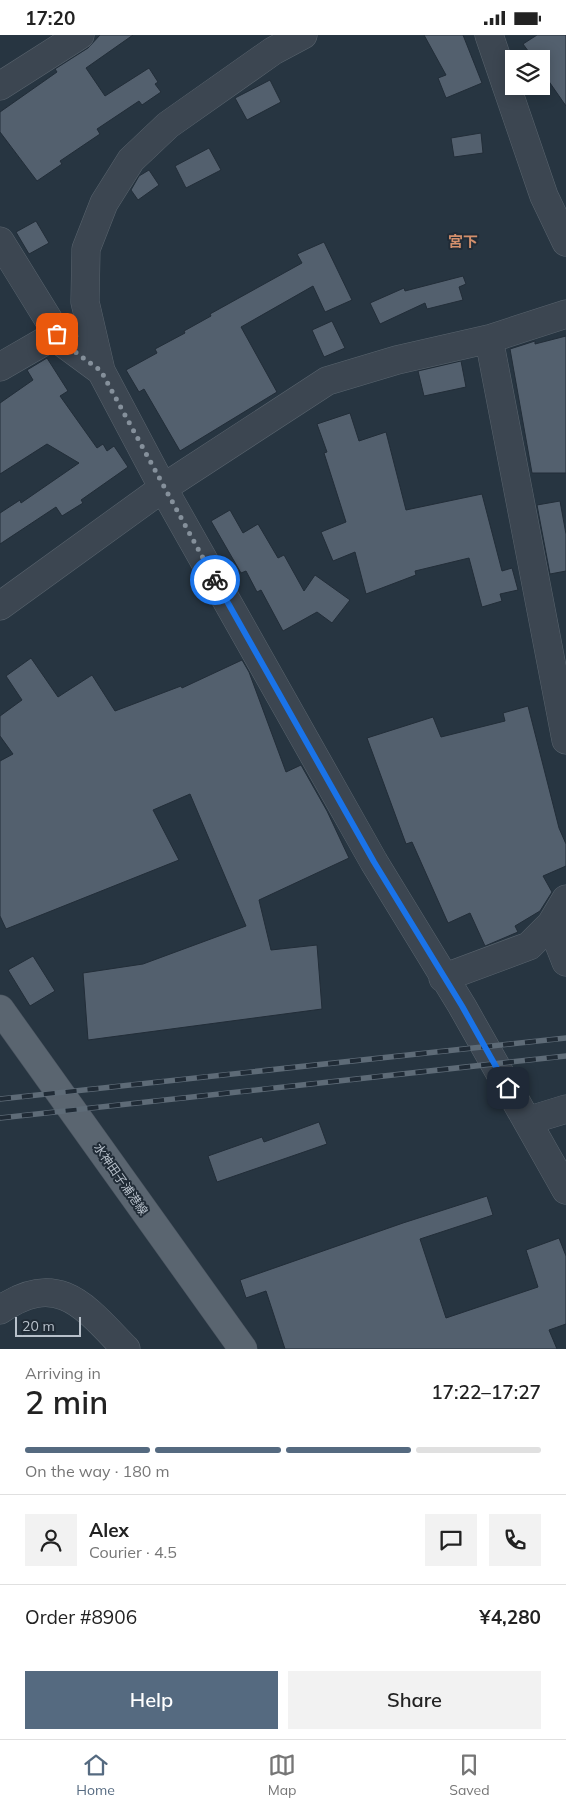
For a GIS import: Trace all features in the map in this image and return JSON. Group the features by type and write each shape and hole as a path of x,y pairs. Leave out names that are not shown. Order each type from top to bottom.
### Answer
{"main road":[{"name":"水神田子浦港線","path":"0,1009 243,1349"}],"street":[{"path":"0,87 80,35"},
{"path":"303,35 271,43 168,125 131,160 104,203 86,249 85,301 101,371 163,488 374,862 566,1190"},
{"path":"488,35 544,196 566,242"},
{"path":"0,241 63,343 101,371"},
{"path":"0,605 163,488 328,381 397,360 489,339 566,314"},
{"path":"0,367 57,334"},
{"path":"489,339 566,740"},
{"path":"443,978 529,946 551,923 566,899"},
{"path":"551,923 566,962"},
{"path":"527,1121 566,1109"},
{"path":"0,1310 25,1297 48,1292 64,1294 84,1306 126,1349"}],"building":[{"path":"100,35 133,35 86,68 105,96 149,68 158,82 155,84 161,92 142,105 139,101 97,129 100,134 60,161 62,164 37,181 0,132 0,112 57,72 55,69 88,48"},
{"path":"424,35 463,35 482,83 446,98 438,78 446,75"},
{"path":"537,35 566,35 566,106 550,83 550,50 527,50 523,44"},
{"path":"270,80 281,102 247,120 235,98"},
{"path":"481,133 483,153 454,157 451,138"},
{"path":"209,148 221,170 186,188 175,166"},
{"path":"149,170 159,185 138,200 131,190 139,176"},
{"path":"36,221 49,243 29,254 16,232"},
{"path":"324,242 352,300 325,312 313,286 241,327 277,392 180,451 144,389 139,392 126,370 157,353 155,349 185,333 184,331 211,316 210,314 302,263 297,254"},
{"path":"463,276 466,284 459,287 463,300 427,309 425,303 380,324 370,303 404,288 405,291"},
{"path":"332,321 345,348 324,357 312,330"},
{"path":"566,336 566,473 532,473 510,349 535,341 535,344"},
{"path":"47,358 68,391 60,396 97,448 103,444 107,451 114,446 128,467 81,500 83,503 62,516 56,507 0,544 0,513 20,500 21,503 79,463 47,444 0,474 0,403 33,380 27,370"},
{"path":"461,361 466,387 424,396 418,371"},
{"path":"350,413 359,441 386,432 406,510 482,494 502,571 512,568 518,590 500,594 502,601 482,607 469,558 415,571 416,575 366,594 355,552 333,561 321,532 346,522 324,453 327,452 317,424"},
{"path":"560,501 566,534 566,571 550,574 537,505"},
{"path":"230,510 243,533 258,524 278,558 284,555 304,591 315,575 350,600 332,623 317,612 283,631 261,590 257,592 246,571 241,573 211,521"},
{"path":"31,658 58,697 92,675 115,711 181,686 182,688 242,660 249,672 286,772 301,765 327,811 349,858 259,900 271,950 317,945 322,1009 88,1040 83,973 143,964 246,926 190,794 153,810 179,860 6,929 0,916 0,761 13,754 0,736 0,716 22,700 6,676"},
{"path":"528,706 559,828 566,844 566,866 543,876 552,892 540,911 515,926 518,932 485,946 470,913 448,923 412,842 406,844 367,738 433,717 441,737 505,721 503,713"},
{"path":"33,956 55,991 30,1006 8,970"},
{"path":"319,1122 327,1144 217,1182 208,1156 262,1137 264,1142"},
{"path":"487,1196 493,1215 420,1239 446,1318 538,1287 526,1250 559,1238 566,1256 566,1324 549,1330 557,1349 285,1349 266,1291 246,1298 240,1280"}],"railway":[{"path":"0,1099 566,1038"},
{"path":"0,1118 566,1056"}],"way so far":[{"path":"57,334 63,343 101,371 163,488 215,580"}],"district":[{"name":"宮下","path":"463,241"}],"route":[{"path":"215,580 374,862 443,978 462,1006 508,1088"}]}
